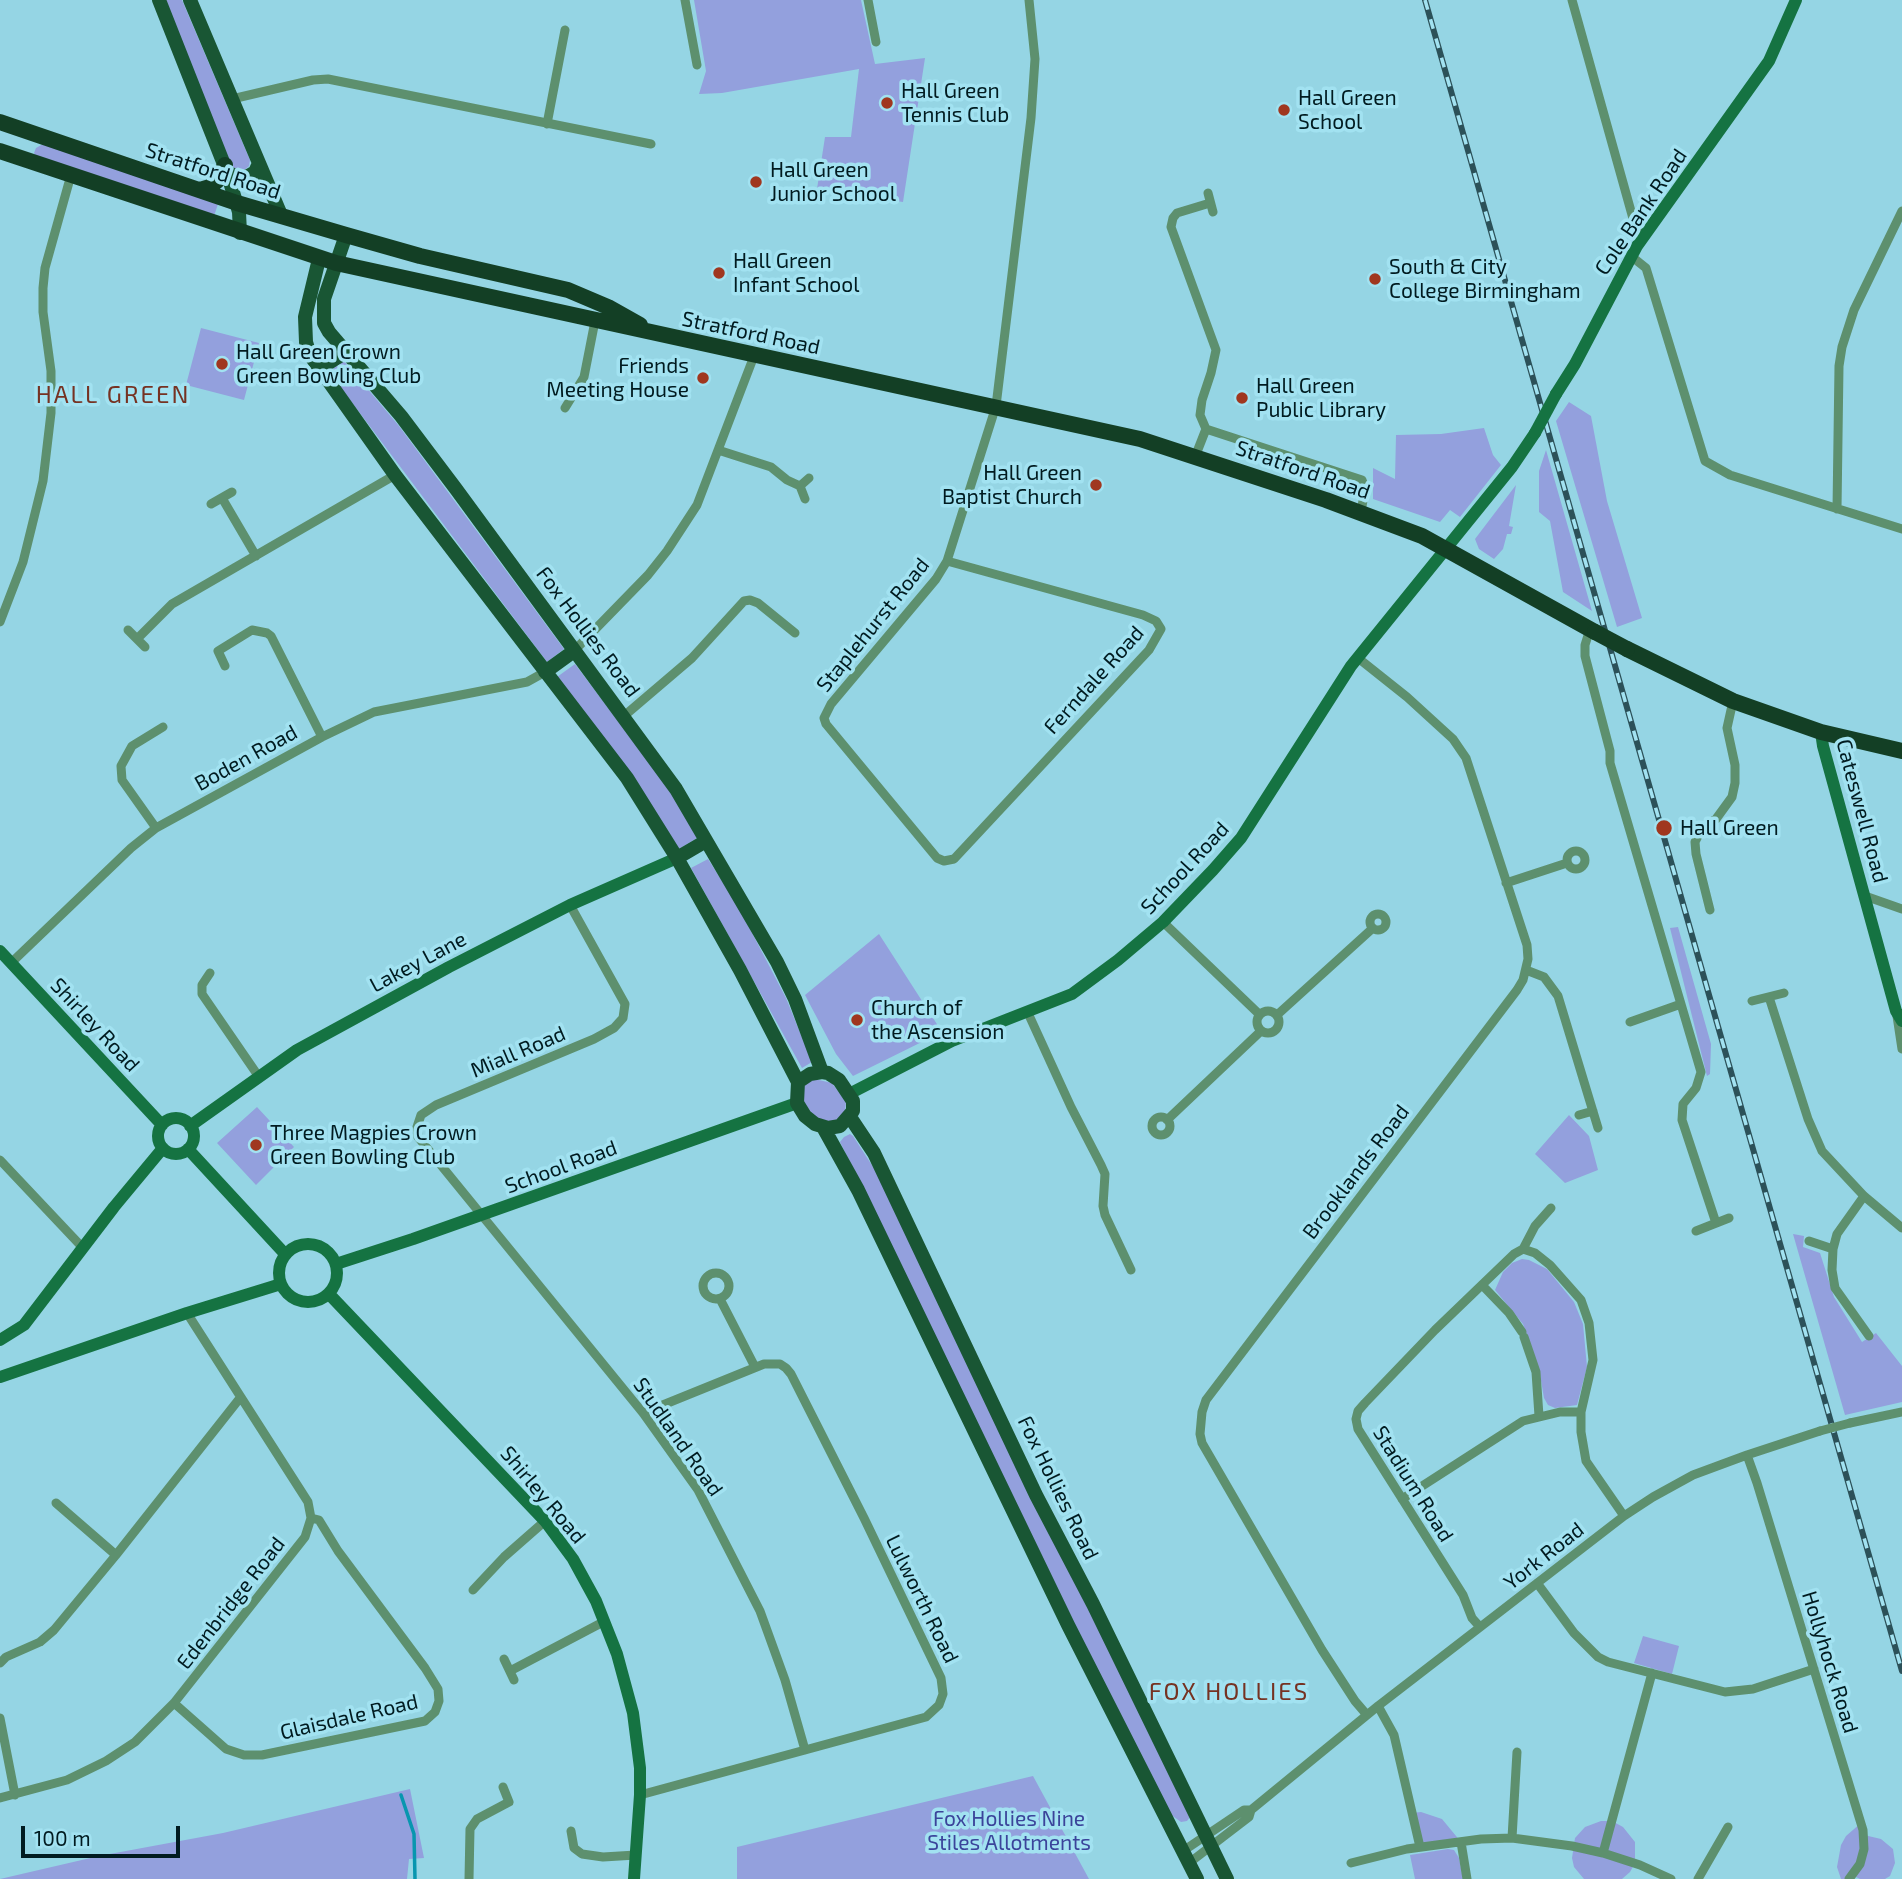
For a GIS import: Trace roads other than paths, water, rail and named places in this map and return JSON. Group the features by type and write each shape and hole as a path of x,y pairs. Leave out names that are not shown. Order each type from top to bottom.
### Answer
{"highway":[{"name":"Stratford Road","path":"0,122 237,203 346,236 568,290 653,332"},
{"path":"29,160 37,136"},
{"name":"Stratford Road","path":"0,151 319,259 1140,439 1361,512 1422,536 1627,649 1733,701 1821,732 1902,751"},
{"path":"200,190 210,187 226,168"},
{"path":"595,321 598,303"}],"main road":[{"path":"159,0 226,168 237,203 240,233"},
{"path":"190,0 281,215"},
{"path":"226,168 240,178 255,172 259,163"},
{"name":"Fox Hollies Road","path":"346,236 324,299 324,323 456,488 676,789 777,962 795,999 822,1072"},
{"path":"319,259 304,317 310,355 395,475 627,778 677,858 740,970 798,1082 797,1103 805,1116 823,1127 858,1190 1068,1625 1197,1879"},
{"path":"319,369 346,352"},
{"path":"545,672 574,651"},
{"path":"677,858 706,841"},
{"path":"798,1082 810,1074 822,1072 839,1080 849,1094 853,1107 850,1116 840,1126 823,1127"},
{"name":"Fox Hollies Road","path":"850,1116 874,1153 1036,1494 1093,1604 1227,1879"}],"street":[{"path":"685,0 697,65"},
{"path":"868,0 876,42"},
{"name":"Staplehurst Road","path":"954,859 944,861 937,858 826,724 824,718 831,704 936,579 947,561 996,406 1031,118 1035,59 1029,0"},
{"path":"1572,0 1634,222 1645,233"},
{"name":"Cole Bank Road","path":"1447,549 1513,467 1535,433 1575,364 1631,256 1756,82 1769,61 1796,0"},
{"path":"547,124 565,30"},
{"path":"232,99 328,79 651,144"},
{"path":"0,622 23,562 43,481 51,413 51,371 43,312 43,288 45,268 71,175"},
{"path":"1210,203 1177,213 1172,218 1171,227 1216,350 1199,415 1206,429 1362,480 1365,489 1361,512"},
{"path":"1837,509 1839,366 1842,346 1854,310 1902,211"},
{"path":"1631,256 1646,268 1705,461 1730,475 1902,529"},
{"path":"565,408 584,377 595,321"},
{"path":"574,651 648,575 697,505 754,356"},
{"path":"1195,457 1206,429"},
{"path":"718,450 771,467 787,480 800,486 805,499"},
{"path":"137,639 172,604 395,475"},
{"path":"800,486 809,478"},
{"path":"211,504 232,492"},
{"path":"222,498 256,556"},
{"name":"School Road","path":"849,1094 952,1041 1072,994 1118,961 1163,922 1241,838 1358,658 1447,549"},
{"name":"Ferndale Road","path":"947,561 1143,615 1156,621 1161,629 1149,650 954,859"},
{"path":"624,716 692,658 744,601 758,603 795,633"},
{"path":"128,629 145,647"},
{"path":"225,666 218,652 252,630 267,633 271,636 322,737"},
{"path":"1593,630 1584,645 1585,656 1610,751 1610,763 1701,1072 1696,1088 1683,1104 1682,1120 1716,1223"},
{"path":"1358,658 1407,697 1453,739 1466,758 1527,945 1526,970 1544,977 1558,996 1598,1128"},
{"name":"Boden Road","path":"11,963 131,848 156,828 322,737 374,712 527,682 545,672"},
{"path":"1710,909 1695,842 1702,828 1716,819 1732,797 1735,765 1727,728 1733,701"},
{"path":"156,828 122,780 121,766 132,746 163,727"},
{"name":"Cateswell Road","path":"1821,732 1822,746 1899,1016"},
{"name":"Lakey Lane","path":"190,1126 297,1050 570,905 677,858"},
{"path":"1506,883 1567,863"},
{"path":"1865,896 1902,909"},
{"name":"Miall Road","path":"482,1215 418,1138 417,1127 421,1115 436,1105 594,1039 614,1028 622,1018 625,1004 570,905"},
{"path":"1163,922 1259,1014"},
{"path":"1278,1015 1373,928"},
{"name":"Shirley Road","path":"0,951 162,1125"},
{"name":"Brooklands Road","path":"1367,1715 1322,1650 1202,1443 1202,1412 1206,1400 1517,990 1526,970"},
{"path":"210,974 202,985 202,994 259,1077"},
{"path":"1752,1001 1784,993"},
{"path":"1769,997 1808,1119 1822,1151 1864,1196 1902,1228"},
{"path":"1630,1022 1681,1004"},
{"path":"1269,1010 1278,1015 1276,1030 1269,1033 1261,1031 1256,1021 1259,1014 1269,1010"},
{"path":"1028,1013 1070,1107 1105,1174 1105,1215 1131,1270"},
{"path":"1899,1016 1902,1049"},
{"path":"1167,1120 1261,1031"},
{"name":"School Road","path":"336,1264 797,1103"},
{"path":"1579,1115 1593,1111"},
{"path":"177,1118 190,1126 193,1141 188,1149 172,1153 163,1148 158,1139 162,1125 177,1118"},
{"path":"0,1340 24,1325 163,1148"},
{"path":"188,1149 285,1254"},
{"path":"0,1160 83,1248"},
{"path":"1864,1196 1837,1234 1832,1270 1835,1288 1869,1336"},
{"name":"Stadium Road","path":"1480,1627 1472,1618 1463,1595 1358,1429 1356,1419 1358,1411 1435,1330 1514,1254 1523,1249 1535,1226 1551,1208"},
{"name":"Studland Road","path":"482,1215 643,1413 698,1490 760,1611 785,1680 805,1750"},
{"path":"1696,1231 1729,1218"},
{"path":"1809,1241 1833,1250"},
{"path":"314,1244 328,1251 336,1264 337,1280 329,1294 315,1302 298,1301 289,1295 281,1284 280,1265 285,1254 298,1245 314,1244"},
{"path":"1523,1249 1535,1253 1550,1265 1581,1300 1589,1323 1593,1360 1581,1412 1586,1461 1624,1516"},
{"path":"1,1374 281,1284"},
{"path":"1483,1286 1509,1313 1523,1334 1536,1372 1539,1416"},
{"name":"Shirley Road","path":"329,1294 545,1521 572,1559 605,1621 633,1713 640,1795 634,1879"},
{"path":"720,1298 755,1367"},
{"path":"187,1313 308,1502 311,1518"},
{"name":"Lulworth Road","path":"640,1795 926,1717 939,1705 943,1688 876,1543 792,1374 779,1364 764,1364 643,1413"},
{"path":"0,1662 40,1642 54,1630 240,1398"},
{"path":"1402,1499 1523,1421 1560,1412 1581,1412"},
{"name":"York Road","path":"1186,1857 1249,1817 1251,1810 1378,1706 1624,1516 1653,1497 1693,1475 1747,1455 1821,1431 1902,1412"},
{"name":"Hollyhock Road","path":"1747,1455 1758,1483 1863,1830 1864,1849 1860,1864 1849,1879"},
{"path":"56,1503 116,1555"},
{"name":"Edenbridge Road","path":"0,1798 67,1780 106,1761 135,1742 174,1703 305,1537 311,1518"},
{"name":"Glaisdale Road","path":"174,1703 226,1749 244,1755 262,1755 425,1721 435,1712 439,1701 438,1689 425,1668 338,1551 319,1520 311,1518"},
{"path":"473,1590 504,1557 545,1521"},
{"path":"1537,1583 1574,1633 1598,1657 1619,1666 1724,1692 1753,1689 1814,1669"},
{"path":"510,1671 605,1621"},
{"path":"504,1659 514,1681"},
{"path":"1603,1853 1652,1673"},
{"path":"1378,1706 1394,1735 1420,1847"},
{"path":"0,1718 15,1795"},
{"path":"1512,1838 1517,1752"},
{"path":"469,1879 470,1829 477,1819 509,1802 503,1787"},
{"path":"1698,1879 1728,1827"},
{"path":"571,1831 574,1848 582,1854 603,1857 636,1855"},
{"path":"1351,1863 1420,1847 1512,1838 1603,1853 1671,1879"},
{"path":"1461,1842 1467,1879"}],"waterway":[{"path":"401,1795 414,1834 415,1879"}],"railway":[{"path":"1425,0 1902,1671"}],"place":[{"name":"Hall Green Tennis Club","path":"887,103"},
{"name":"Hall Green School","path":"1284,110"},
{"name":"Hall Green Junior School","path":"756,182"},
{"name":"Hall Green Infant School","path":"719,273"},
{"name":"South & City College Birmingham","path":"1375,279"},
{"name":"Hall Green Crown Green Bowling Club","path":"222,364"},
{"name":"Friends Meeting House","path":"703,378"},
{"name":"Hall Green Public Library","path":"1242,398"},
{"name":"Hall Green Baptist Church","path":"1096,485"},
{"name":"Hall Green","path":"1664,828"},
{"name":"Church of the Ascension","path":"857,1020"},
{"name":"Three Magpies Crown Green Bowling Club","path":"256,1145"}],"district":[{"name":"HALL GREEN","path":"113,395"},
{"name":"FOX HOLLIES","path":"1229,1692"}],"park label":[{"name":"Fox Hollies Nine Stiles Allotments","path":"1009,1831"}]}
